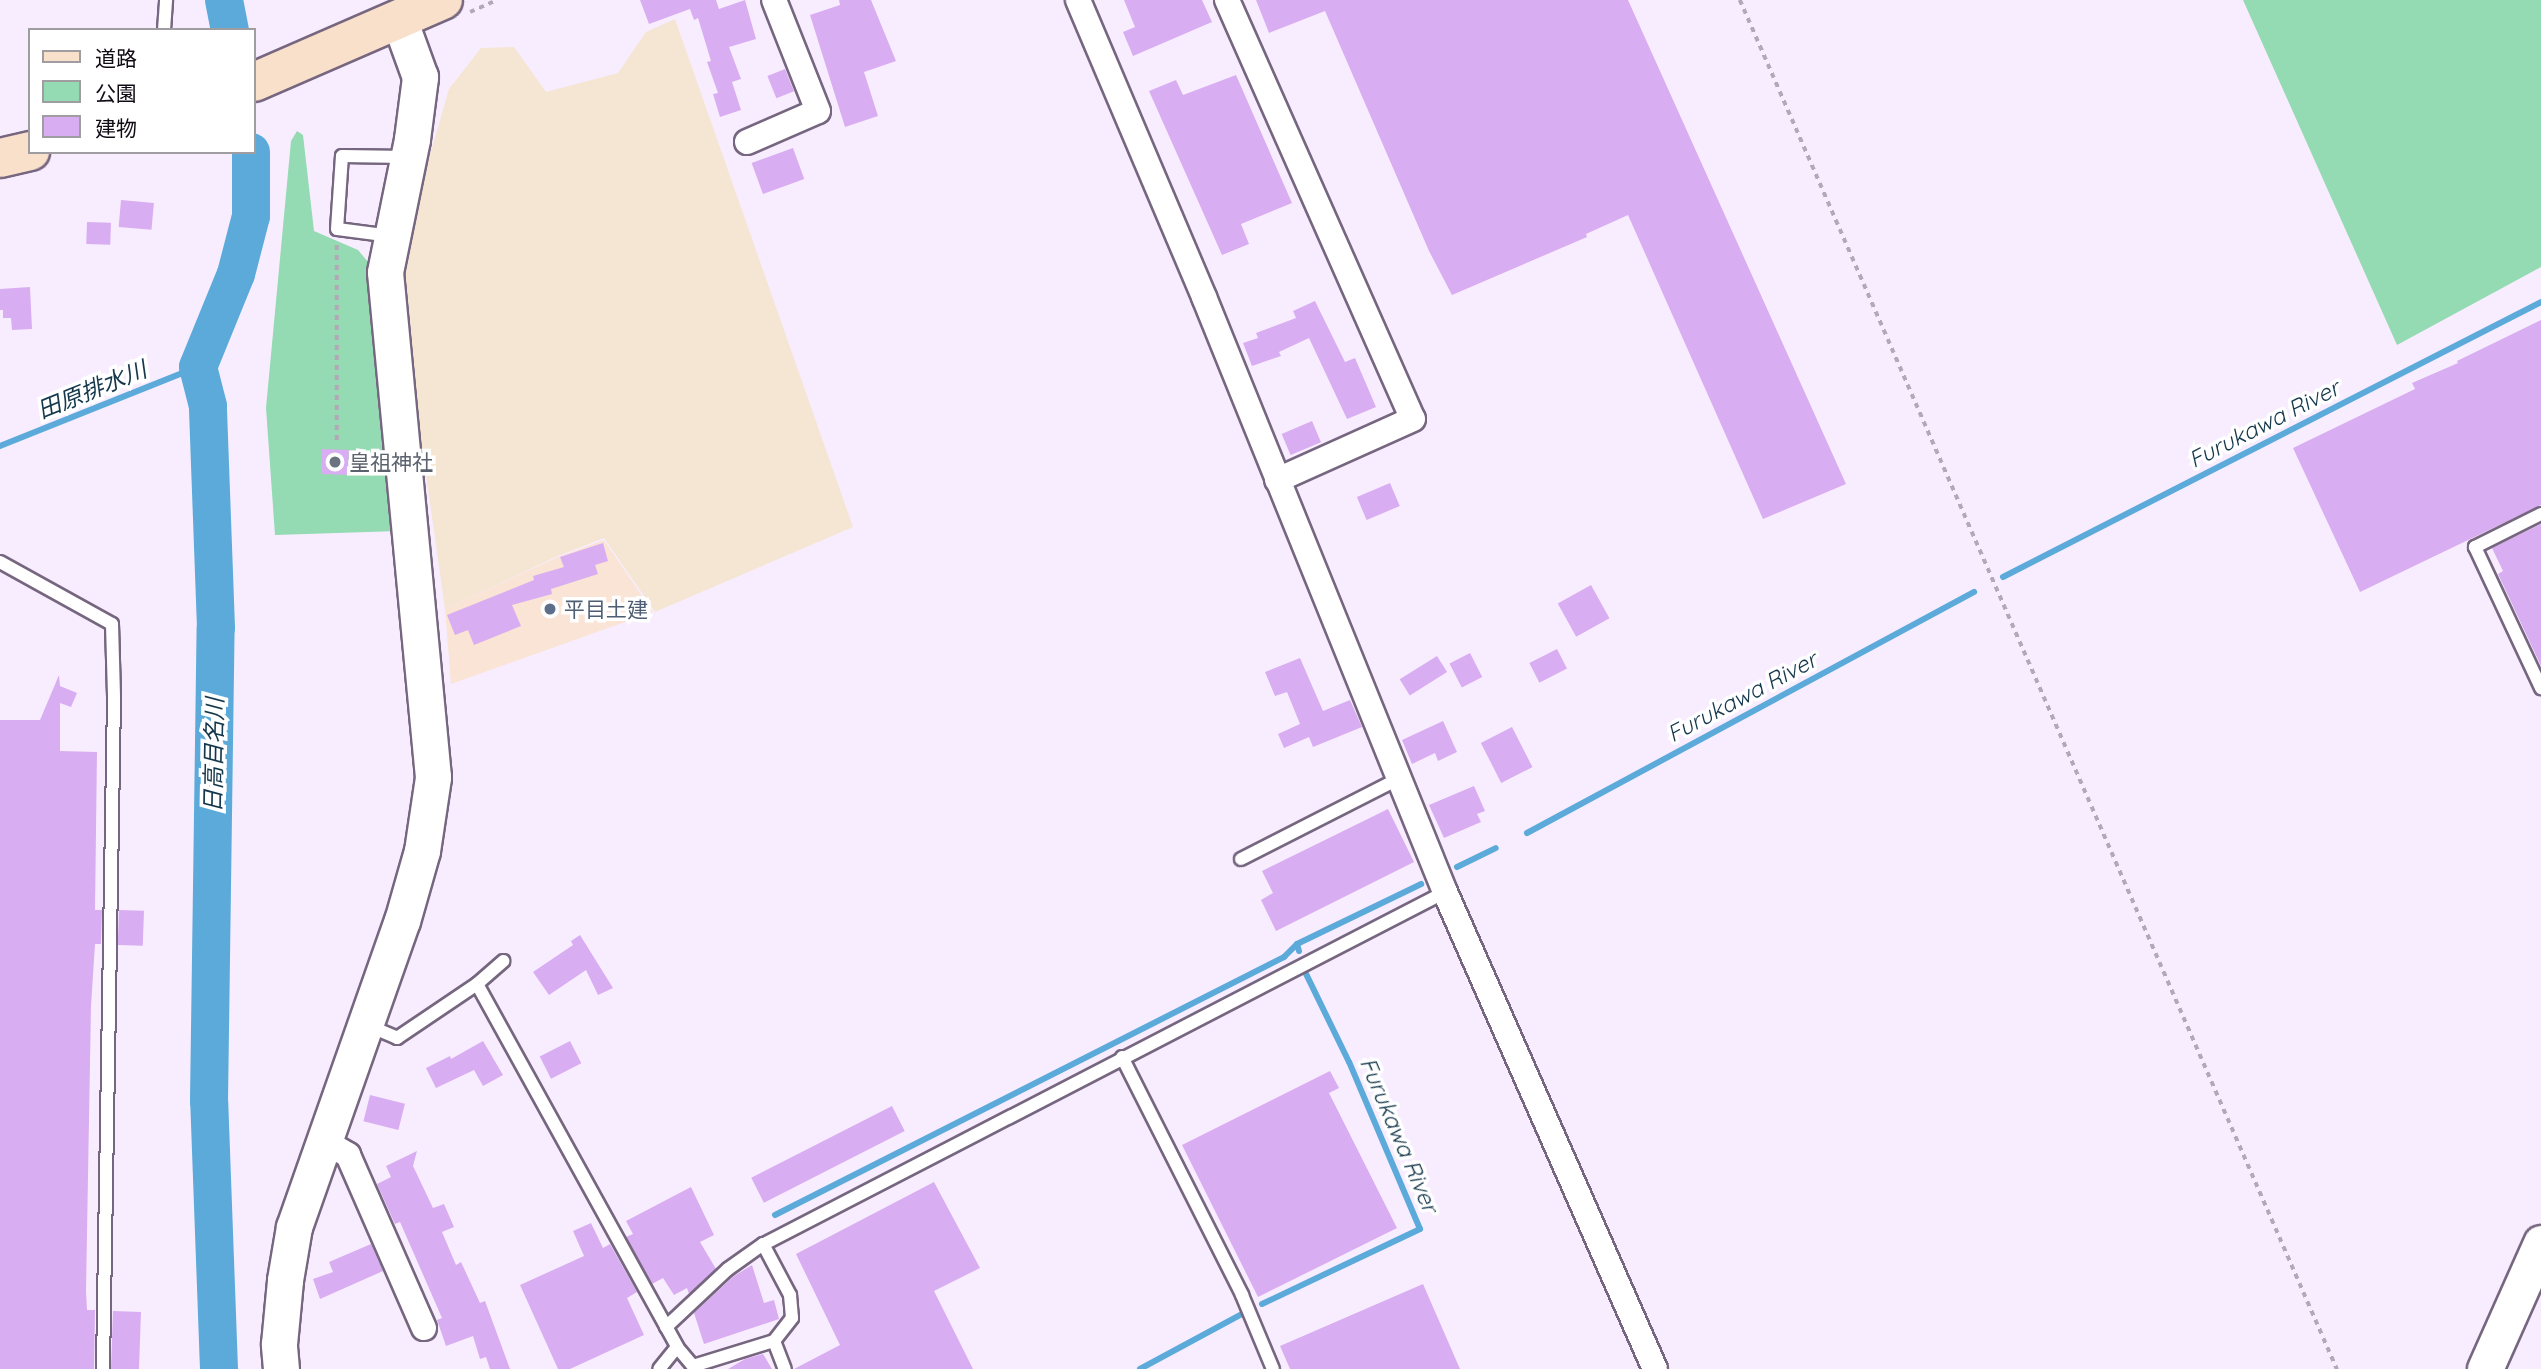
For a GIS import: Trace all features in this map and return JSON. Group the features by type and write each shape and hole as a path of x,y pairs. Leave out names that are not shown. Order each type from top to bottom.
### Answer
{"main road":[{"path":"256,81 294,65 395,10 443,0"},
{"path":"0,158 28,151"}],"street":[{"path":"747,142 818,111 775,0"},
{"path":"1078,0 1204,298 1445,892 1655,1369"},
{"path":"1227,0 1413,419 1277,480"},
{"path":"281,1369 279,1344 285,1280 294,1227 402,921 422,851 433,776 385,272 408,157 420,77 395,10"},
{"path":"324,1141 348,1155 424,1328"},
{"path":"2485,1369 2541,1243"}],"lane":[{"path":"164,28 166,0"},
{"path":"391,236 337,229 342,156 408,157"},
{"path":"2541,514 2476,547 2541,688"},
{"path":"0,562 112,624 114,697 103,1369"},
{"path":"1241,859 1398,779"},
{"path":"666,1327 728,1269 764,1244 1445,892"},
{"path":"365,1024 397,1038 477,984 503,961"},
{"path":"477,984 677,1347 693,1366 774,1341 792,1318 790,1295 764,1244"},
{"path":"1122,1057 1242,1295 1273,1369"},
{"path":"774,1341 785,1369"},
{"path":"659,1369 677,1347"}],"path":[{"path":"1740,0 2337,1369"},
{"path":"337,229 337,445"}],"shaded area":[{"path":"675,19 853,527 655,612 604,538 558,556 445,609 397,269 449,89 481,48 514,47 546,92 618,73 646,32"},
{"path":"604,540 653,612 451,684 445,609 558,557"}],"green space":[{"path":"2243,0 2541,0 2541,267 2397,345"},
{"path":"297,131 303,135 314,231 358,250 374,269 399,531 275,535 266,408 291,141"}],"building":[{"path":"640,0 716,0 719,9 745,0 756,39 729,47 741,79 732,82 741,110 720,117 713,94 718,93 707,62 711,61 698,18 694,20 690,9 649,24"},
{"path":"839,0 871,0 896,61 864,72 878,116 845,127 810,15 840,5"},
{"path":"1124,0 1202,0 1212,22 1133,56 1123,32 1135,27"},
{"path":"1256,0 1628,0 1846,484 1763,519 1628,215 1586,234 1587,237 1452,295 1429,251 1325,11 1269,33"},
{"path":"785,69 794,91 776,98 767,76"},
{"path":"1236,75 1292,203 1241,224 1249,244 1222,255 1149,91 1176,80 1183,95"},
{"path":"793,148 804,179 763,194 752,163"},
{"path":"121,200 154,203 152,230 119,227"},
{"path":"87,222 111,223 110,245 86,244"},
{"path":"30,287 32,329 12,330 11,318 3,318 3,310 0,310 0,289"},
{"path":"1315,301 1345,362 1355,358 1376,407 1347,419 1309,338 1279,352 1281,356 1252,366 1243,343 1258,338 1256,333 1296,318 1293,311"},
{"path":"2541,320 2541,505 2360,592 2293,448 2415,389 2412,383 2458,363 2457,361"},
{"path":"1312,421 1321,442 1291,455 1282,434"},
{"name":"皇祖神社","path":"322,449 349,450 348,475 321,474"},
{"path":"1390,483 1400,506 1367,520 1357,497"},
{"path":"2541,524 2541,666 2498,574 2503,571 2492,548"},
{"path":"603,543 608,561 595,565 598,574 551,589 552,594 512,605 521,626 474,645 468,630 455,635 447,615 534,580 533,576 564,567 560,557"},
{"path":"1591,585 1609,618 1576,637 1558,603"},
{"path":"1557,649 1567,669 1539,683 1529,663"},
{"path":"1470,653 1482,677 1462,687 1450,663"},
{"path":"1437,656 1447,672 1410,695 1400,679"},
{"path":"1300,658 1323,711 1350,700 1362,727 1313,747 1309,737 1284,748 1278,734 1300,724 1287,692 1275,696 1265,672"},
{"path":"59,675 60,686 77,693 71,707 60,703 60,751 97,752 95,910 102,910 101,944 95,944 91,1006 86,1291 87,1310 95,1310 94,1369 0,1369 0,720 40,720"},
{"path":"1443,721 1457,752 1438,761 1435,753 1412,764 1402,740"},
{"path":"1512,727 1532,767 1501,783 1481,743"},
{"path":"1474,786 1485,811 1477,814 1481,822 1444,838 1429,805"},
{"path":"1388,809 1414,862 1276,931 1261,900 1273,893 1262,871"},
{"path":"119,910 144,911 143,946 118,945"},
{"path":"580,935 613,988 598,995 586,970 549,995 533,972 573,945 571,941"},
{"path":"483,1041 503,1075 483,1086 474,1070 436,1088 426,1068 450,1056 451,1059"},
{"path":"570,1041 581,1063 551,1079 540,1056"},
{"path":"1330,1071 1339,1088 1329,1093 1397,1228 1258,1297 1182,1145"},
{"path":"370,1095 405,1104 398,1130 363,1121"},
{"path":"892,1106 905,1131 764,1203 751,1178"},
{"path":"417,1151 413,1166 433,1208 444,1204 454,1227 442,1232 456,1265 461,1262 480,1303 485,1301 510,1369 490,1369 486,1357 480,1359 473,1336 446,1346 437,1320 442,1318 400,1222 395,1224 377,1184 391,1177 386,1166"},
{"path":"934,1182 980,1268 934,1291 973,1369 794,1369 840,1345 796,1254"},
{"path":"691,1187 714,1235 700,1242 716,1269 689,1294 687,1288 674,1295 663,1278 652,1284 626,1237 633,1234 626,1221"},
{"path":"591,1223 603,1248 610,1244 637,1292 627,1298 644,1335 570,1369 558,1369 520,1285 584,1256 573,1231"},
{"path":"371,1244 383,1271 320,1299 313,1279 333,1272 329,1262"},
{"path":"752,1265 764,1303 774,1300 779,1319 704,1344 694,1313 734,1276"},
{"path":"1423,1284 1460,1369 1290,1369 1280,1346"},
{"path":"113,1311 141,1312 139,1369 111,1369"},
{"path":"763,1354 772,1369 728,1369 745,1359"}],"waterway":[{"name":"日高目名川","path":"224,0 230,28"},
{"name":"日高目名川","path":"219,1369 209,1101 216,628 208,406 198,367 236,274 251,216 251,154"},
{"name":"Furukawa River","path":"2003,577 2541,302"},
{"name":"田原排水川","path":"0,446 198,367"},
{"name":"Furukawa River","path":"1527,833 1974,592"},
{"name":"Furukawa River","path":"1457,867 1496,848"},
{"name":"Furukawa River","path":"1299,951 1297,944 1421,884"},
{"path":"775,1215 1284,957 1297,944"},
{"name":"Furukawa River","path":"1262,1304 1420,1229 1349,1062 1306,974"},
{"name":"Furukawa River","path":"1140,1369 1240,1315"}],"place":[{"name":"皇祖神社","path":"335,462"},
{"name":"平目土建","path":"550,609"}]}
